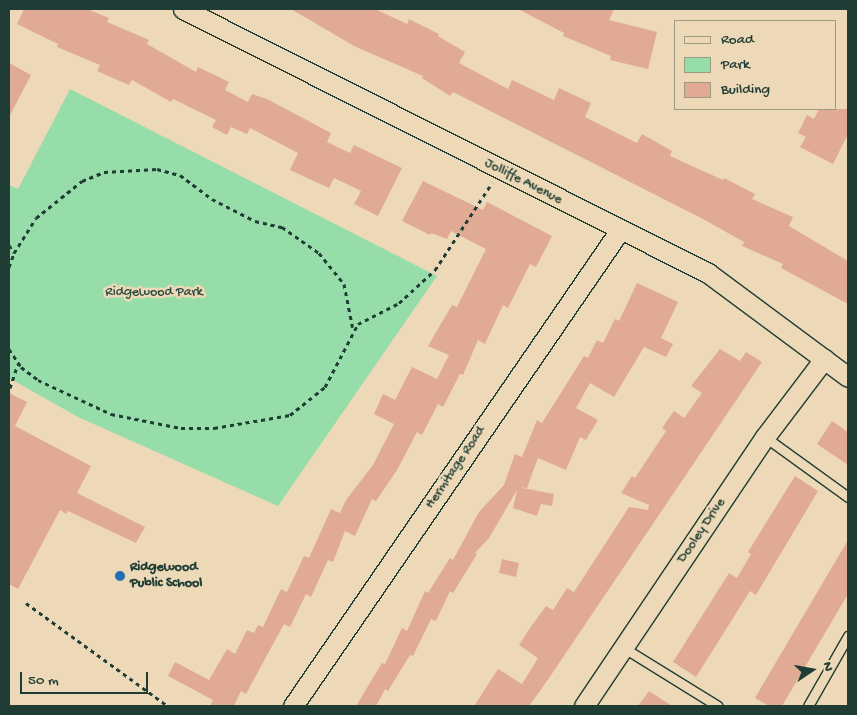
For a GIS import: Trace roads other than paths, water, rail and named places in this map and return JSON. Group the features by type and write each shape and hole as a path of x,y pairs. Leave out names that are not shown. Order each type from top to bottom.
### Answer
{"street":[{"name":"Jolliffe Avenue","path":"183,9 500,170 708,272 848,377"},
{"name":"Hermitage Road","path":"293,706 620,230"},
{"name":"Dooley Drive","path":"584,706 765,438 824,358"}],"lane":[{"path":"765,438 848,497"},
{"path":"808,706 848,636"},
{"path":"624,648 718,706"}],"place":[{"name":"Ridgewood Public School","path":"120,576"}],"park label":[{"name":"Ridgewood Park","path":"154,293"}]}
